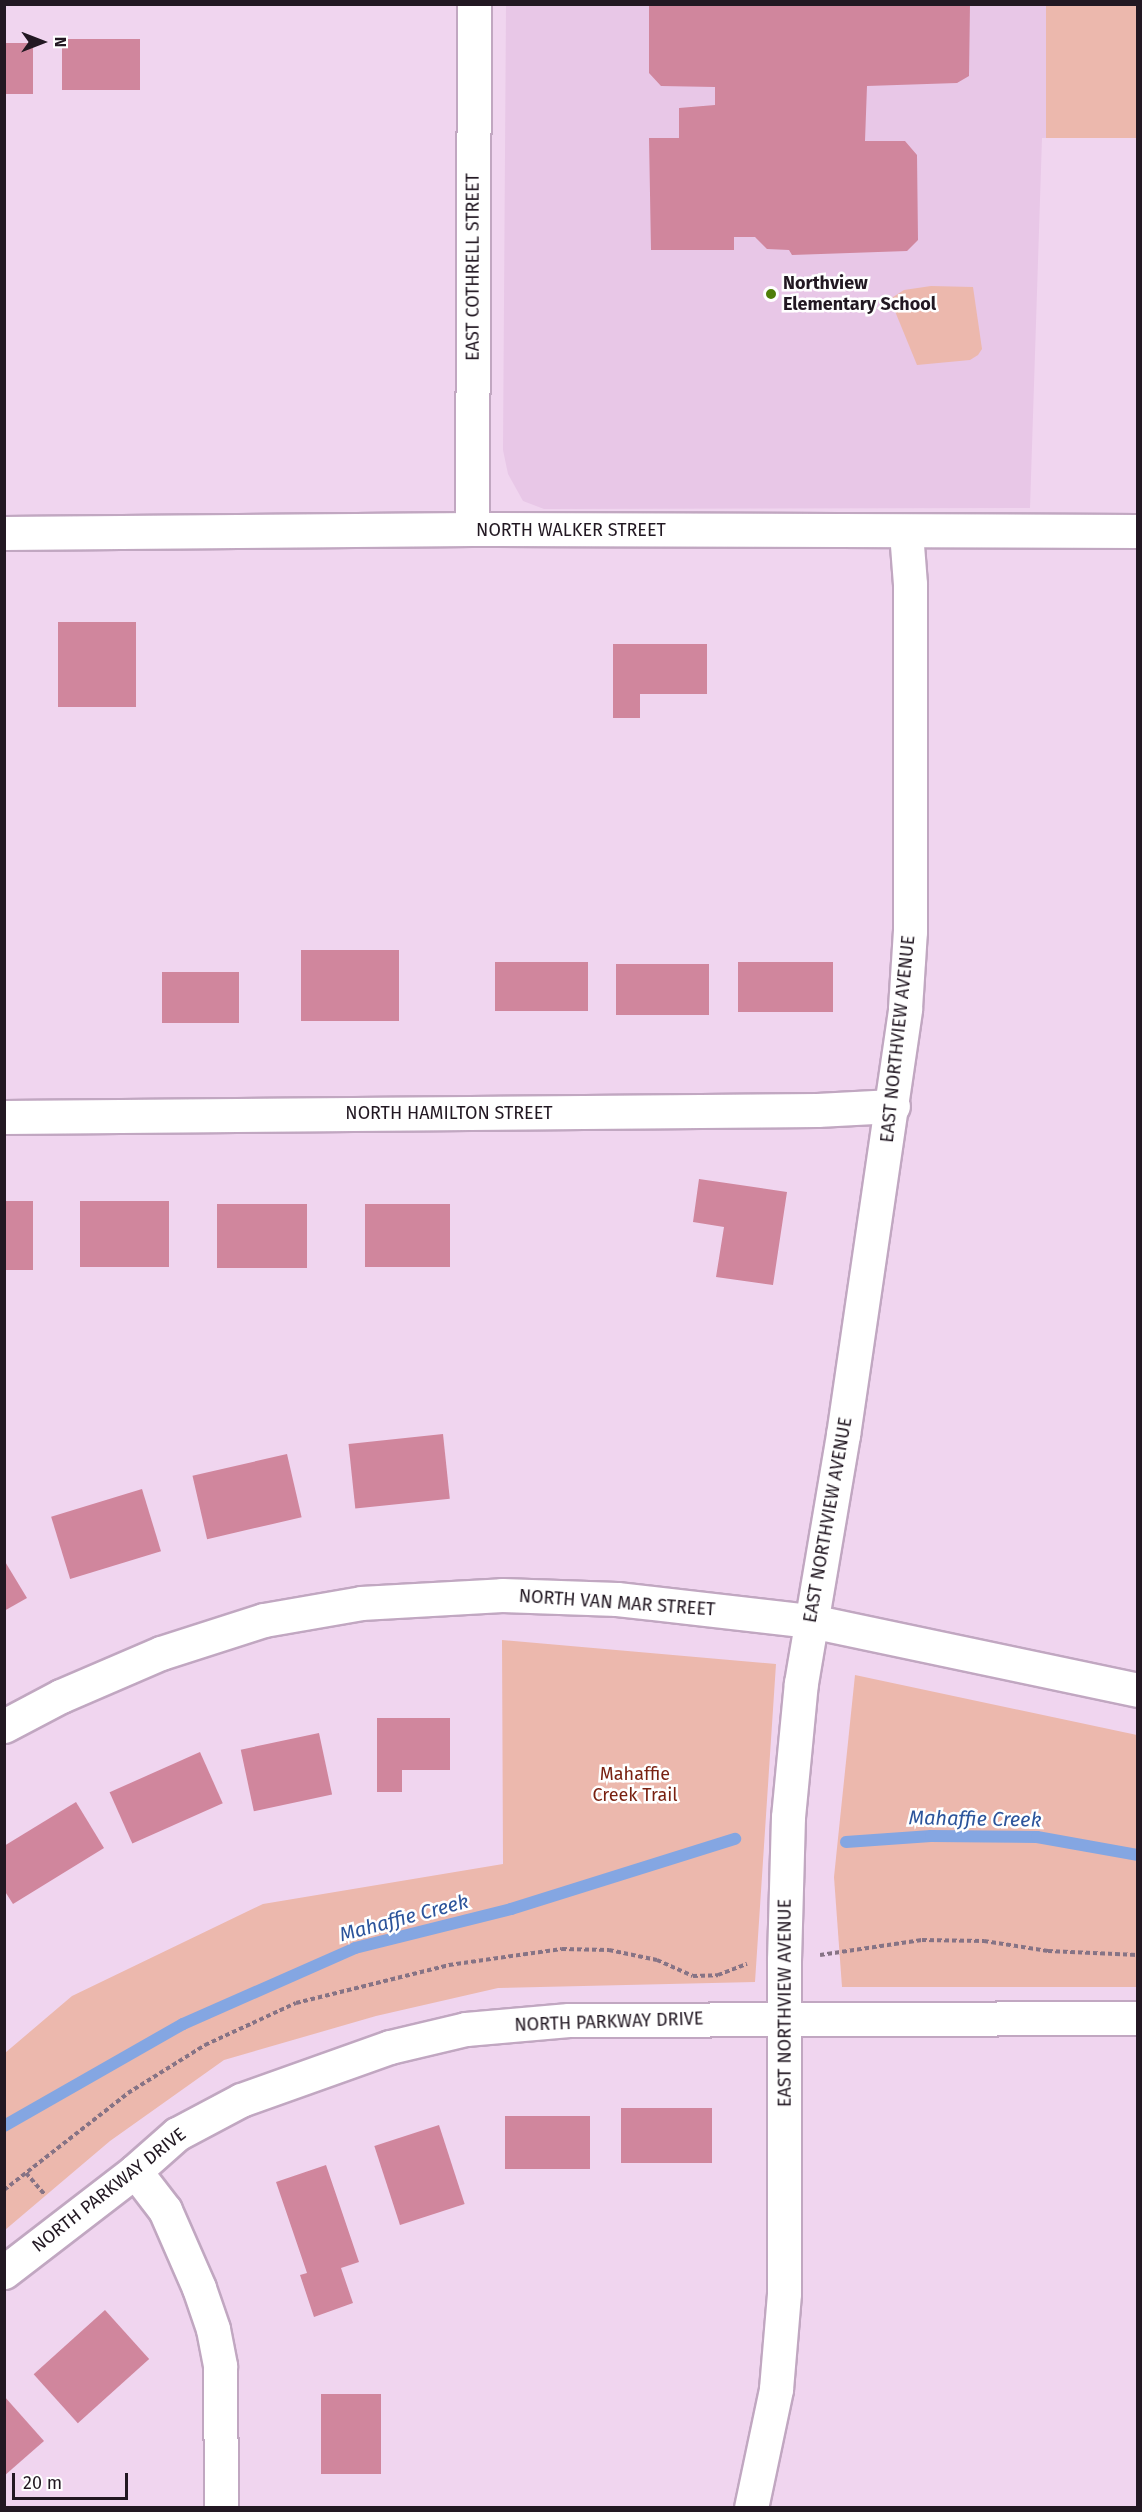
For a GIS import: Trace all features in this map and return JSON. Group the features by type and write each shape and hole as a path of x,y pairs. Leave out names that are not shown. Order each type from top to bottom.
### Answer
{"street":[{"name":"EAST COTHRELL STREET","path":"472,529 474,4"},
{"name":"NORTH WALKER STREET","path":"4,533 472,529 1137,531"},
{"name":"EAST NORTHVIEW AVENUE","path":"751,2508 776,2389 784,2293 784,2018 788,1817 801,1683 843,1434 893,1106 905,1008 910,931 910,584 906,532"},
{"name":"NORTH HAMILTON STREET","path":"4,1117 793,1110 893,1106"},
{"name":"NORTH VAN MAR STREET","path":"4,1726 61,1696 161,1653 264,1620 361,1603 502,1595 617,1599 811,1621 1137,1690"},
{"name":"NORTH PARKWAY DRIVE","path":"4,2272 135,2171 177,2134 241,2100 390,2047 466,2029 569,2020 1137,2018"},
{"path":"135,2171 165,2210 199,2288 213,2330 220,2366 221,2508"}],"shaded area":[{"name":"Northview Elementary School","path":"506,5 1137,5 1137,136 1042,138 1030,508 544,509 523,501 508,474 503,450"}],"green space":[{"path":"1046,5 1137,5 1137,138 1046,138"},
{"path":"931,286 973,287 982,349 970,360 917,365 890,299 904,290"},
{"name":"Mahaffie Creek Trail","path":"502,1640 776,1664 755,1982 498,1988 376,2016 224,2060 110,2141 5,2230 5,2053 72,1996 263,1904 503,1864"},
{"path":"855,1675 1137,1735 1137,1987 842,1987 834,1877"}],"building":[{"path":"649,4 970,4 969,76 957,83 867,86 865,141 905,141 917,155 918,240 907,251 792,255 789,250 767,249 755,237 734,237 734,250 651,250 649,138 679,138 679,108 715,105 715,87 661,86 649,73"},
{"path":"62,39 140,39 140,90 62,90"},
{"path":"4,43 33,43 33,94 4,94"},
{"path":"58,622 136,622 136,707 58,707"},
{"path":"613,644 707,644 707,694 640,694 640,718 613,718"},
{"path":"301,950 399,950 399,1021 301,1021"},
{"path":"495,962 588,962 588,1011 495,1011"},
{"path":"738,962 833,962 833,1012 738,1012"},
{"path":"616,964 709,964 709,1015 616,1015"},
{"path":"162,972 239,972 239,1023 162,1023"},
{"path":"699,1179 787,1192 773,1285 716,1277 724,1227 693,1222"},
{"path":"4,1201 33,1201 33,1270 4,1270"},
{"path":"80,1201 169,1201 169,1267 80,1267"},
{"path":"217,1204 307,1204 307,1268 217,1268"},
{"path":"365,1204 450,1204 450,1267 365,1267"},
{"path":"443,1434 450,1499 355,1509 349,1444"},
{"path":"287,1454 302,1517 207,1539 192,1476"},
{"path":"142,1489 161,1551 70,1579 51,1517"},
{"path":"4,1560 27,1598 4,1611"},
{"path":"377,1718 450,1718 450,1770 402,1770 402,1792 377,1792"},
{"path":"319,1733 332,1795 254,1811 241,1750"},
{"path":"200,1752 223,1803 132,1843 110,1792"},
{"path":"76,1802 104,1848 13,1904 4,1890 4,1846"},
{"path":"621,2108 712,2108 712,2163 621,2163"},
{"path":"505,2116 590,2116 590,2169 505,2169"},
{"path":"439,2125 465,2204 400,2225 374,2146"},
{"path":"326,2165 359,2262 341,2268 353,2303 314,2317 300,2275 307,2273 276,2182"},
{"path":"105,2310 149,2359 78,2423 34,2374"},
{"path":"321,2394 381,2394 381,2474 321,2474"},
{"path":"4,2396 44,2441 4,2476"}],"waterway":[{"name":"Mahaffie Creek","path":"846,1842 931,1836 1037,1837 1138,1855"},
{"name":"Mahaffie Creek","path":"4,2126 183,2024 355,1948 511,1909 735,1839"}],"place":[{"name":"Northview Elementary School","path":"771,294"}]}
